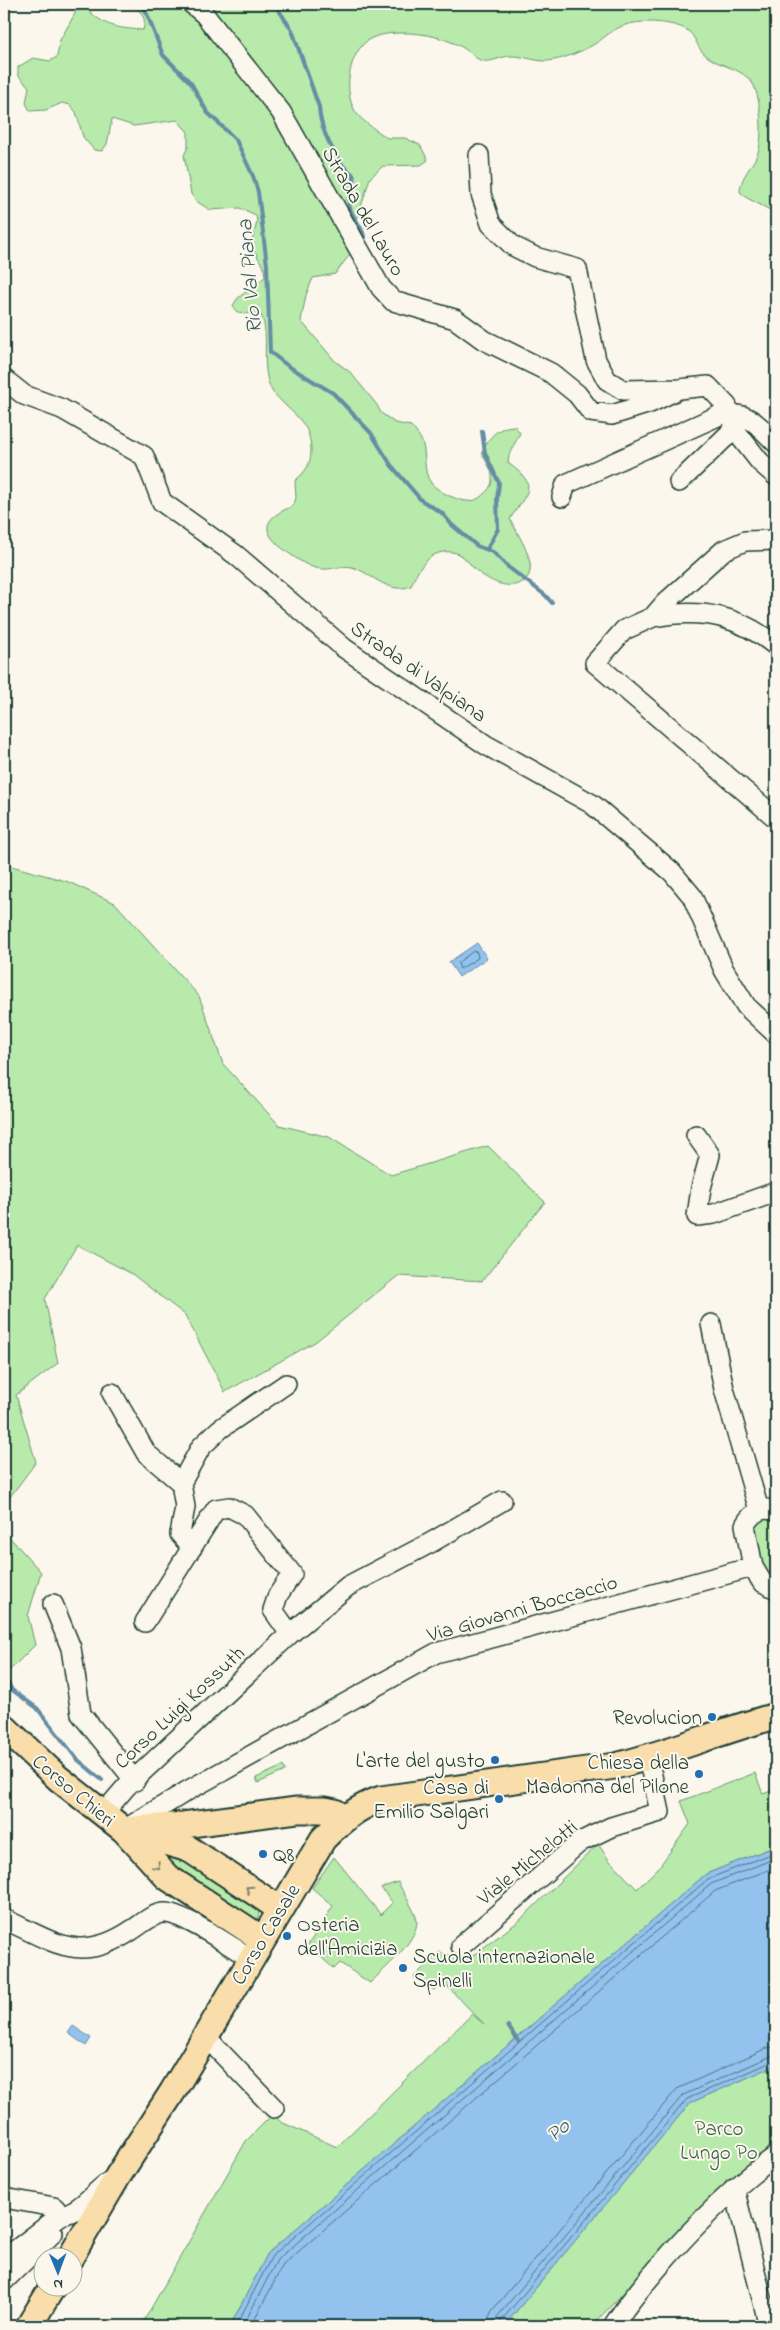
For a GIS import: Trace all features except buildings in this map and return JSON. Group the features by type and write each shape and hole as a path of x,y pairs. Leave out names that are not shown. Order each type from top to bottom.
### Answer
{"main road":[{"name":"Corso Casale","path":"76,2248 118,2176 173,2091 256,1948 323,1838 344,1818 368,1803 381,1799 615,1766 646,1759 739,1726 776,1716"},
{"name":"Corso Chieri","path":"4,1727 58,1778 102,1815 124,1830"},
{"path":"124,1830 183,1826 297,1810 325,1810 335,1812 344,1818"},
{"path":"183,1826 199,1854"},
{"path":"124,1830 185,1847 199,1854 280,1909"},
{"path":"124,1830 167,1876 256,1948"},
{"path":"29,2326 46,2298"}],"street":[{"name":"Strada del Lauro","path":"192,4 204,14 281,112 381,288 393,301 455,319 484,340 551,373 577,394 591,412 612,415 650,403 679,389"},
{"name":"Strada del Lauro","path":"480,155 481,194 491,224 513,246 527,254 577,269 596,360 607,380 623,390 679,389 708,386 732,418 738,434 760,462 776,476"},
{"name":"Strada di Valpiana","path":"4,378 24,395 62,409 144,456 162,502 236,556 344,648 486,745 592,804 672,872 692,896 728,978 746,1006 776,1034"},
{"path":"562,497 566,484 741,414 752,420 776,443"},
{"path":"679,482 732,418"},
{"path":"653,617 665,603 724,550 745,541 776,540"},
{"path":"776,646 759,632 724,616 691,612 653,617 624,630 595,662 776,818"},
{"path":"696,1135 710,1155 701,1188 697,1216 714,1214 776,1192"},
{"path":"711,1324 724,1389 768,1511 750,1515 744,1525 753,1567 762,1582 776,1589"},
{"path":"192,1548 180,1534 185,1507 181,1483 201,1447 220,1429 286,1384"},
{"path":"112,1393 146,1453 181,1483"},
{"name":"Corso Luigi Kossuth","path":"102,1815 134,1780 290,1634 348,1586 432,1542 502,1500"},
{"path":"145,1622 216,1509 229,1507 245,1515 292,1574 278,1595 274,1610 290,1634"},
{"name":"Via Giovanni Boccaccio","path":"124,1830 184,1794 436,1653 753,1567"},
{"path":"53,1604 71,1648 81,1714 134,1780"},
{"name":"Viale Michelotti","path":"461,1946 580,1842 611,1827 660,1812 651,1771 646,1759"},
{"path":"183,1826 184,1794"},
{"path":"4,1920 64,1946 86,1950 117,1941 156,1914 172,1914 256,1948"},
{"path":"205,2036 274,2108"},
{"path":"612,2326 631,2298 684,2236 734,2188 776,2156"},
{"path":"4,2259 64,2215 81,2205 102,2185 118,2176"},
{"path":"734,2188 769,2326"},
{"path":"4,2198 54,2207 64,2215"},
{"path":"4,2281 62,2223 64,2215"}],"green space":[{"path":"132,4 776,4 776,213 747,198 740,192 744,178 757,155 760,140 760,109 753,84 744,74 708,57 703,53 688,31 674,25 645,22 624,25 579,52 564,58 548,61 509,56 484,61 476,58 465,49 445,40 434,36 410,33 377,36 367,41 354,58 349,80 349,92 355,111 387,138 405,138 420,145 428,160 421,165 383,166 370,178 357,220 351,253 335,274 313,278 306,295 301,321 335,361 350,372 377,405 381,413 395,423 411,426 422,442 428,478 434,486 450,496 472,501 479,498 490,487 492,476 482,452 494,434 504,428 515,426 520,433 509,455 508,463 524,478 528,489 522,502 510,519 529,560 529,575 524,581 513,585 495,582 478,572 460,555 444,552 431,557 421,567 411,586 395,588 387,586 352,567 325,569 312,567 287,552 272,538 268,526 270,521 282,511 293,506 296,498 295,481 307,467 311,449 306,428 274,394 268,382 265,362 265,333 261,315 237,312 233,305 238,298 265,277 264,268 251,245 257,222 256,215 240,208 210,210 196,201 191,194 184,155 188,147 188,132 177,120 134,126 112,119 107,144 102,151 94,150 83,137 76,112 70,105 62,103 46,110 30,111 26,103 29,87 18,75 18,67 33,58 50,61 57,57 60,40 77,10 86,8 105,23 143,30 144,18"},
{"path":"4,864 66,881 115,903 199,996 223,1064 279,1125 329,1137 391,1175 488,1146 545,1202 482,1281 398,1276 315,1342 225,1392 185,1315 132,1274 77,1245 45,1299 58,1363 16,1395 36,1462 4,1505"},
{"path":"771,1517 776,1522 776,1580 766,1573 753,1538 753,1522"},
{"path":"4,1531 41,1572 28,1616 35,1645 4,1676"},
{"path":"283,1766 285,1771 258,1783 256,1778"},
{"path":"755,1773 763,1794 776,1789 776,1846 706,1874 268,2253 230,2326 141,2326 246,2141 273,2114 281,2122 337,2147 472,2014 484,2024 443,1982 434,1990 414,1977 439,1952 448,1955 466,1950 472,1956 519,1921 598,1844 609,1860 637,1889 659,1867 690,1824 681,1801"},
{"path":"171,1852 259,1911 258,1919 254,1919 165,1859 164,1855"},
{"path":"334,1857 381,1915 393,1903 381,1888 398,1882 416,1917 416,1929 406,1946 370,1983 340,1963 334,1969 308,1945 333,1906 312,1888"},
{"name":"Parco Lungo Po","path":"776,2065 776,2149 721,2190 592,2326 504,2326 690,2103"}],"water":[{"path":"477,943 487,958 459,977 449,962"},
{"name":"Po","path":"776,1846 776,2065 690,2103 504,2326 230,2326 268,2253 706,1874"},
{"path":"73,2026 91,2038 86,2046 68,2033"}],"waterway":[{"name":"Rio Val Piana","path":"143,4 163,55 191,83 207,112 236,140 253,176 258,192 267,265 270,352 288,366 333,393 371,433 391,465 421,500 442,513 452,525 477,546 493,552 508,567 545,595 552,603"},
{"path":"265,4 276,6 292,30 319,107 327,138 344,167 353,175 354,184 349,204 363,233 364,245"},
{"path":"482,431 485,453 499,483 497,499 498,529 487,549"},
{"path":"4,1676 12,1690 37,1708 77,1759 102,1780"},
{"path":"508,2026 518,2041"}],"place":[{"name":"Revolucion","path":"712,1717"},
{"name":"L'arte del gusto","path":"495,1760"},
{"name":"Chiesa della Madonna del Pilone","path":"699,1774"},
{"name":"Casa di Emilio Salgari","path":"499,1799"},
{"name":"Q8","path":"263,1854"},
{"name":"Osteria dell'Amicizia","path":"287,1936"},
{"name":"Scuola internazionale Spinelli","path":"403,1968"}]}
